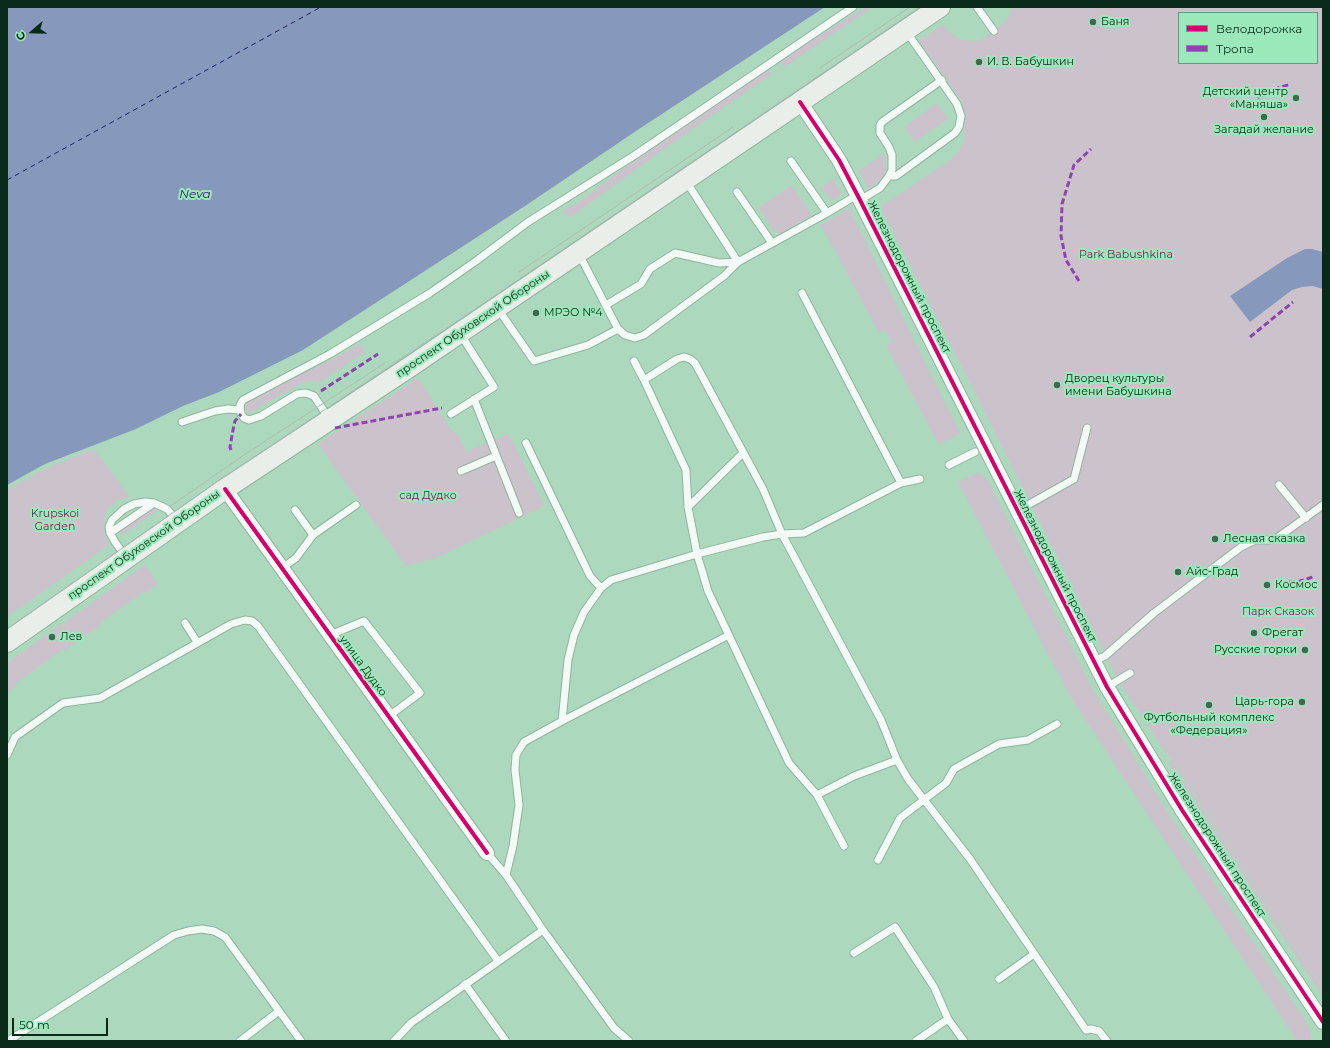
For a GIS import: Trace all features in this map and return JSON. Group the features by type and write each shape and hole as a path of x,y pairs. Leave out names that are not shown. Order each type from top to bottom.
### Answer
{"main road":[{"name":"проспект Обуховской Обороны","path":"7,642 225,489 460,333 940,7"}],"street":[{"name":"Железнодорожный проспект","path":"800,102 838,160 858,197 1107,687 1182,810 1323,1022"},
{"name":"улица Дудко","path":"225,489 486,853"}],"lane":[{"path":"977,7 994,30"},
{"path":"330,420 314,396 306,393 297,394 249,420 244,418 240,410 240,405 243,400 330,354 430,293 528,222 635,154 771,61 853,8"},
{"path":"889,176 896,176 955,134 959,127 961,116 957,104 942,80 906,30"},
{"path":"578,252 618,329 625,336 635,338 644,335 724,276 738,262 858,197 875,192 885,183 892,170 892,155 880,132 880,125 882,122 942,80"},
{"path":"791,161 827,213"},
{"path":"685,180 738,262"},
{"path":"737,192 772,243"},
{"path":"606,306 641,284 650,269 675,253 719,263 738,262"},
{"path":"802,293 901,483"},
{"path":"497,308 534,361 588,345 618,329"},
{"path":"451,414 494,387 460,333"},
{"path":"644,380 677,359 684,357 695,362 763,489 782,534 881,720 897,760 908,779 970,859 1086,1030 1091,1029 1099,1031 1107,1041"},
{"path":"634,361 686,470 688,507 697,554 708,591 789,763 817,795 844,846"},
{"path":"474,399 519,513"},
{"path":"182,422 214,411 228,409 240,410"},
{"path":"1018,511 1074,479 1088,428"},
{"path":"526,443 590,576 601,588"},
{"path":"949,465 975,452"},
{"path":"688,507 743,453"},
{"path":"461,471 496,456"},
{"path":"562,721 568,660 574,635 584,612 601,588 611,580 697,554 764,537 804,533 901,483 920,479"},
{"path":"1279,485 1306,518"},
{"path":"126,558 110,533 109,527 112,520 124,509 134,504 145,502 154,503 166,509 178,521"},
{"path":"110,533 154,503"},
{"path":"282,568 296,558 313,535 356,505"},
{"path":"1094,661 1105,656 1154,613 1241,547 1255,540 1270,540 1277,538 1323,505"},
{"path":"295,510 313,535"},
{"path":"7,756 15,737 63,703 100,698 197,642 237,622 245,620 252,621 258,626 498,961"},
{"path":"330,635 364,621 420,693 388,716"},
{"path":"185,623 197,642"},
{"path":"506,876 513,846 519,805 515,770 516,755 524,742 729,635"},
{"path":"1107,687 1130,673"},
{"path":"878,860 900,818 946,783 954,769 999,744 1028,740 1057,724"},
{"path":"817,795 854,776 897,760"},
{"path":"486,853 506,876 614,1028 629,1041"},
{"path":"854,953 895,927 934,987 948,1019 964,1041"},
{"path":"8,1041 174,935 202,929 214,931 225,937 301,1041"},
{"path":"394,1041 411,1023 543,930"},
{"path":"999,979 1034,954"},
{"path":"465,984 506,1041"},
{"path":"240,1041 279,1011"},
{"path":"916,1041 948,1019"}],"green space":[{"path":"866,7 873,7 786,66 781,64 780,60"},
{"name":"Park Babushkina","path":"1012,7 1323,7 1323,989 1174,762 1166,753 1118,680 979,400 880,207 946,163 957,154 964,141 965,116 963,103 919,41 942,25 950,33 962,40 981,40 1007,20"},
{"path":"766,70 770,70 771,74 571,217 564,213 564,210 575,205 616,174"},
{"path":"937,103 948,119 915,142 904,127"},
{"path":"885,153 885,173 869,190 858,171"},
{"path":"833,179 842,194 832,200 821,187"},
{"path":"792,185 812,215 781,233 777,233 758,208"},
{"path":"849,208 960,433 939,445 886,346 892,342 885,330 879,333 821,225"},
{"path":"360,344 365,352 320,382 313,381 302,383 253,411 246,411 246,404 264,391 324,364"},
{"name":"сад Дудко","path":"418,378 450,429 458,435 466,451 509,434 544,506 436,558 406,566 318,444"},
{"name":"Krupskoi Garden","path":"94,449 130,497 116,501 107,509 105,515 104,533 109,545 7,617 7,490 47,468"},
{"path":"977,473 981,474 987,479 1092,688 1171,818 1307,1023 1310,1030 1311,1041 1297,1041 1070,696 958,482"},
{"path":"155,507 157,511 122,535 120,531"},
{"path":"145,565 158,584 145,593 143,592 101,622 102,624 65,651 63,649 15,684 16,686 7,693 7,663"},
{"path":"1171,760 1323,990 1323,997 1168,762"}],"water":[{"name":"Neva","path":"7,7 825,7 525,206 303,350 219,392 183,406 136,429 45,464 7,485"},
{"path":"1305,249 1323,252 1323,289 1313,286 1292,290 1250,322 1230,296 1287,258"}],"ferry route":[{"path":"7,180 321,7"}],"tram line":[{"path":"820,68 910,7"},
{"path":"7,629 218,481 453,324 920,7"},
{"path":"519,272 733,127"},
{"path":"169,507 244,455 385,363"}],"marked path":[{"path":"1258,98 1278,88 1291,84"},
{"path":"1079,281 1066,260 1061,236 1062,204 1074,165 1091,149"},
{"path":"1250,337 1293,302"},
{"path":"321,391 378,354"},
{"path":"335,428 442,408"},
{"path":"231,450 230,447 235,421 241,414"},
{"path":"1289,582 1300,581 1313,577"}],"cycle path":[{"path":"800,102 839,160 860,200 1107,687 1182,810 1323,1022"},
{"path":"225,489 487,853"}],"place":[{"name":"Баня","path":"1093,22"},
{"name":"И. В. Бабушкин","path":"979,62"},
{"name":"Детский центр «Маняша»","path":"1296,98"},
{"name":"Загадай желание","path":"1264,117"},
{"name":"МРЭО №4","path":"536,313"},
{"name":"Дворец культуры имени Бабушкина","path":"1057,385"},
{"name":"Лесная сказка","path":"1215,539"},
{"name":"Айс-Град","path":"1178,572"},
{"name":"Космос","path":"1267,585"},
{"name":"Фрегат","path":"1254,633"},
{"name":"Лев","path":"52,637"},
{"name":"Русские горки","path":"1305,650"},
{"name":"Царь-гора","path":"1302,702"},
{"name":"Футбольный комплекс «Федерация»","path":"1209,705"}],"park label":[{"name":"Парк Сказок","path":"1278,612"}]}
